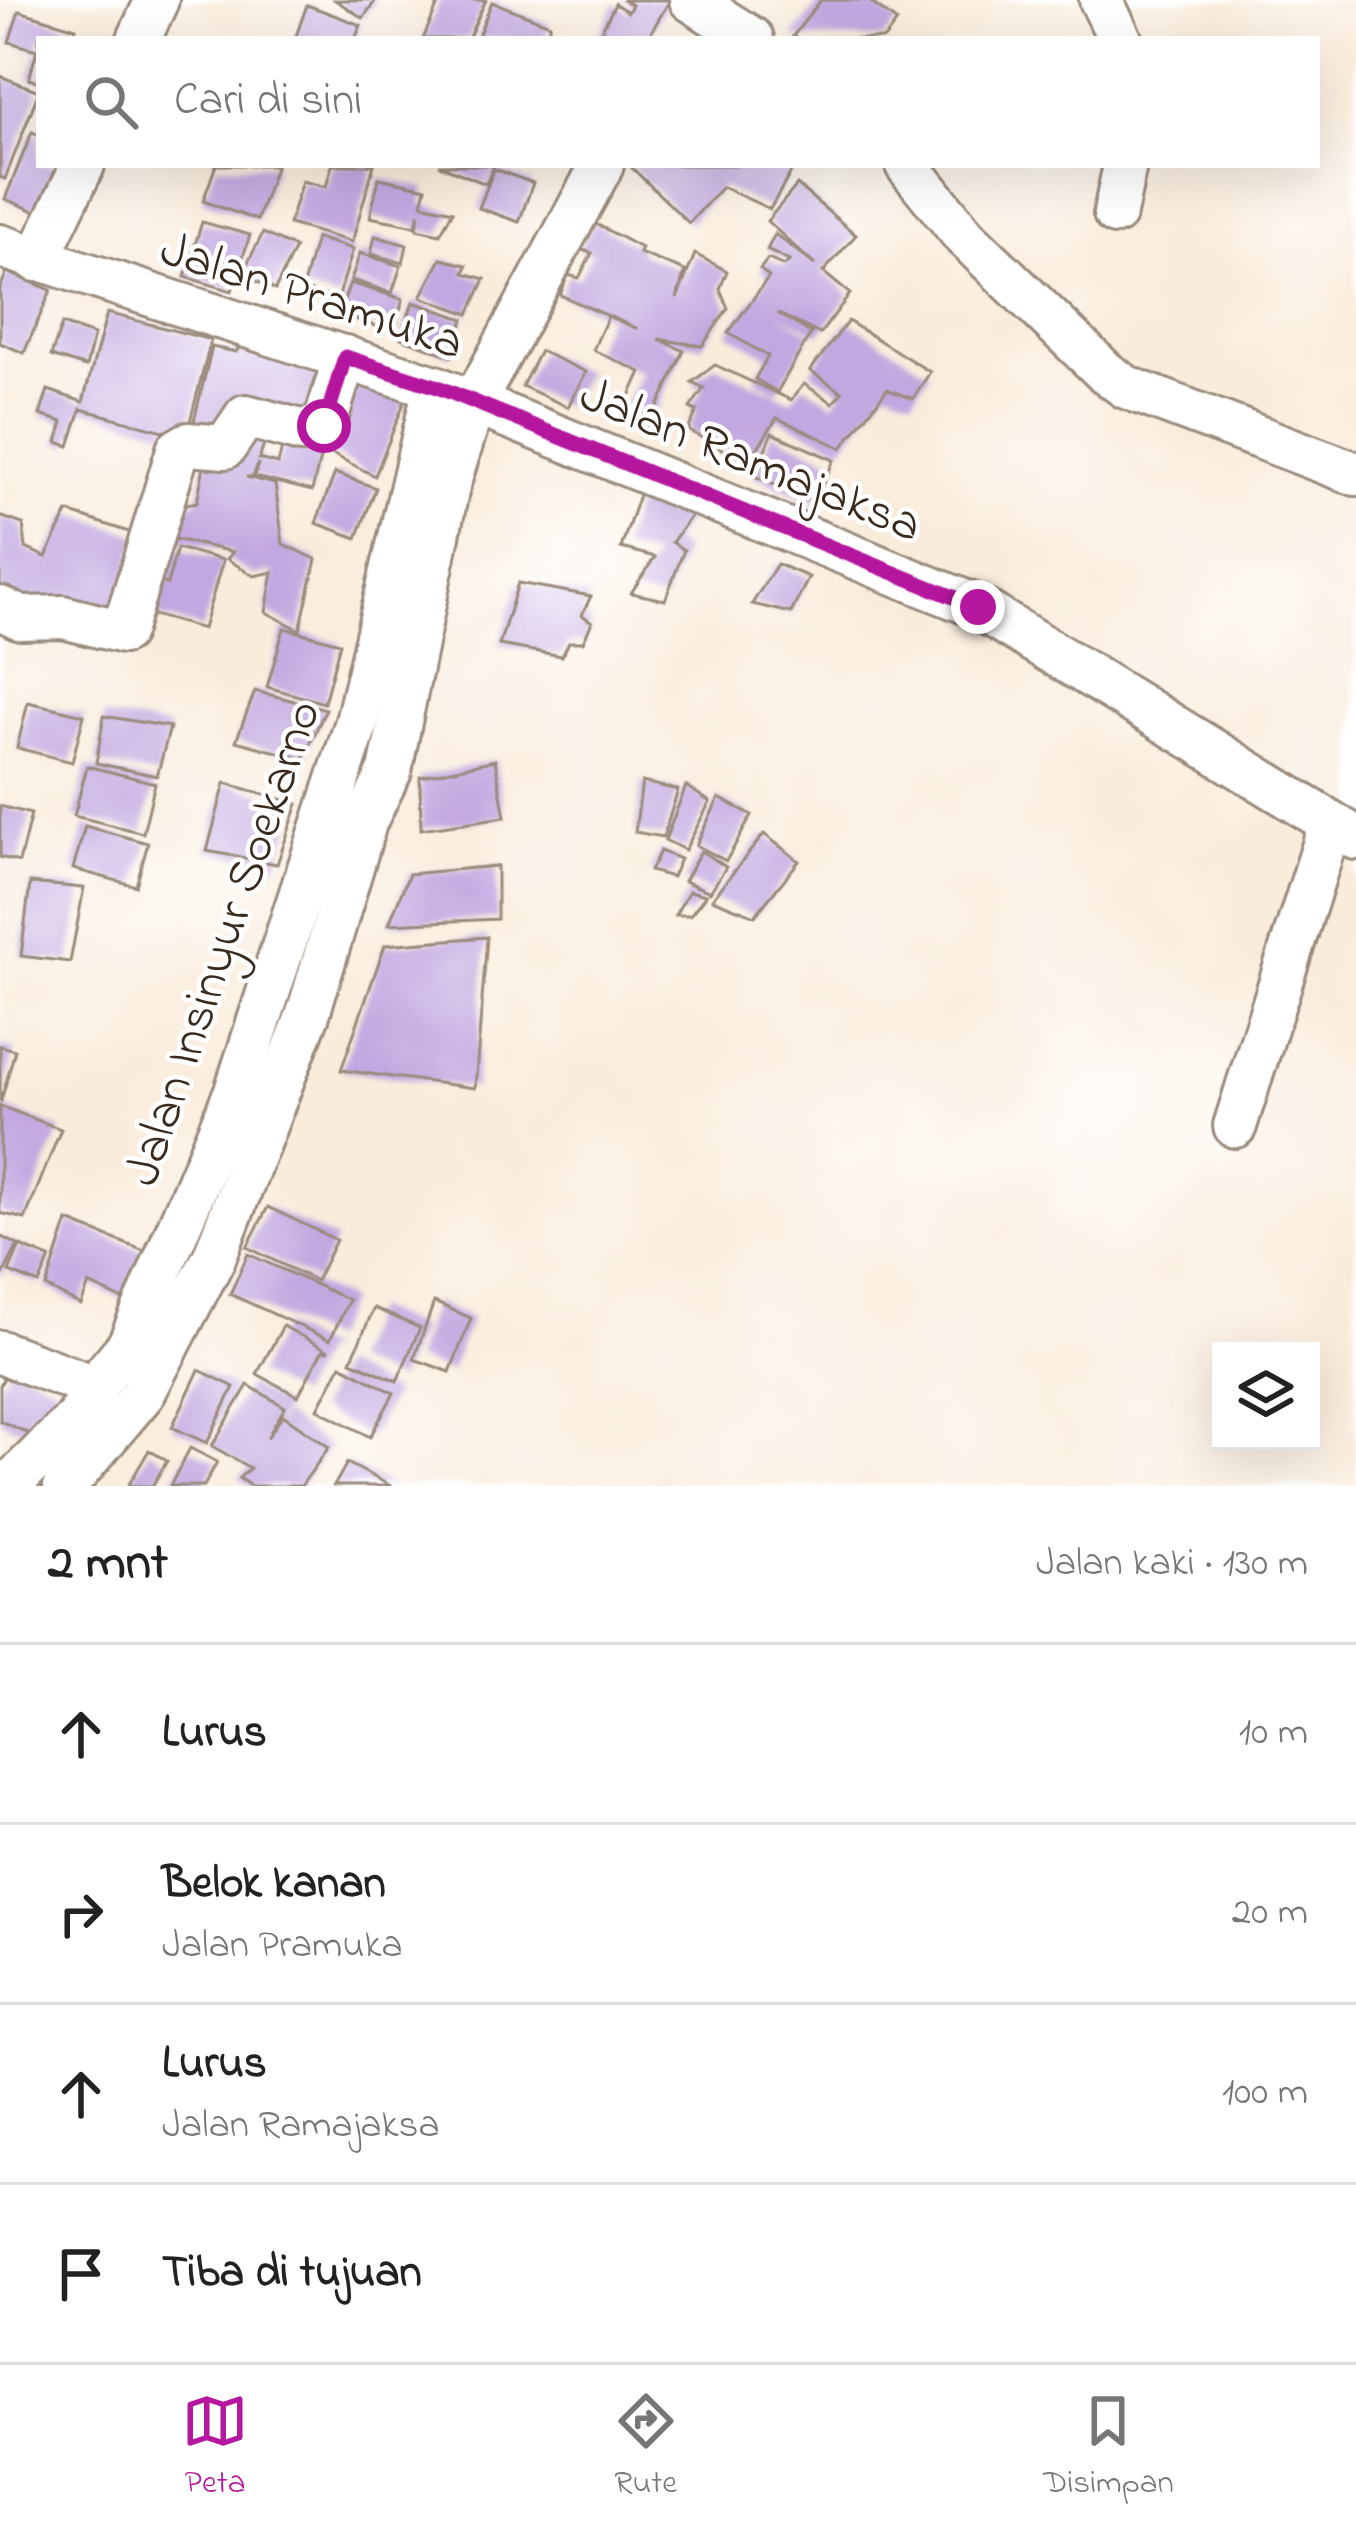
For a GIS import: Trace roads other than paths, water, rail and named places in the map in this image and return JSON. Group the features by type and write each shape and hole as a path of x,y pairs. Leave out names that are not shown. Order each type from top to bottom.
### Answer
{"street":[{"path":"141,36 157,0"},
{"path":"1101,0 1119,36"},
{"path":"699,12 746,36"},
{"path":"12,257 81,168"},
{"name":"Jalan Pramuka","path":"12,257 345,357 474,402 600,168"},
{"path":"909,168 965,237 1126,387 1356,474"},
{"path":"1115,212 1124,168"},
{"path":"0,608 21,618 63,616 123,632 178,450 188,444 206,450 225,447 246,416 301,431 324,426 345,357"},
{"name":"Jalan Insinyur Soekarno","path":"64,1486 94,1458 142,1394 214,1258 308,1014 346,814 357,722 435,386"},
{"name":"Jalan Insinyur Soekarno","path":"8,1486 77,1418 94,1387 129,1345 346,814 390,771 448,486 474,402"},
{"name":"Jalan Ramajaksa","path":"474,402 978,607 1344,831"},
{"path":"1235,1126 1344,831"},
{"path":"172,1245 214,1258"},
{"path":"0,1352 94,1387"}]}
